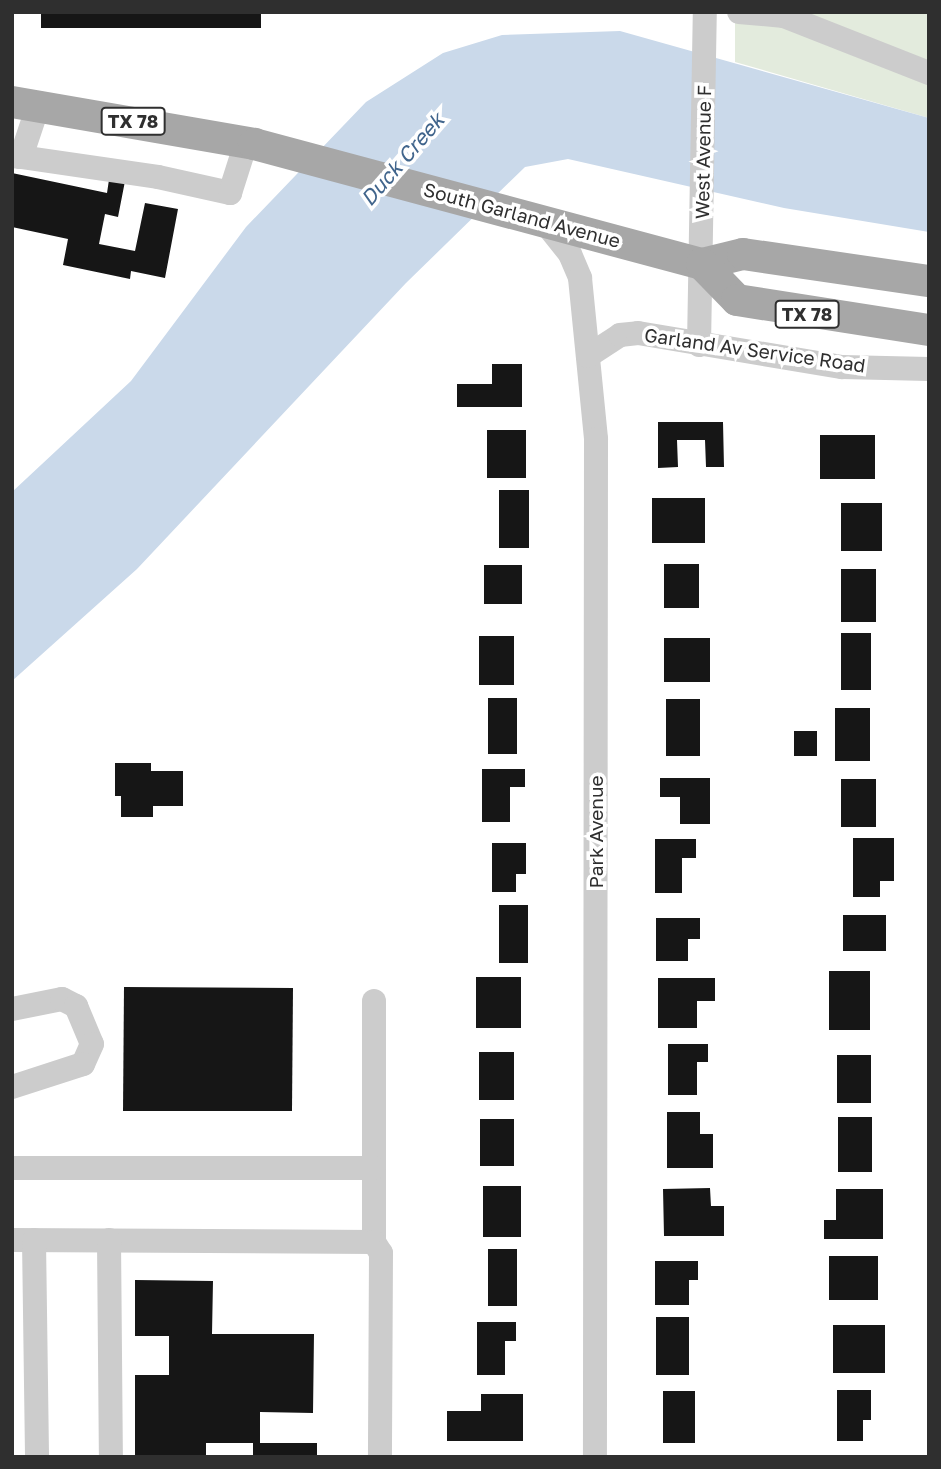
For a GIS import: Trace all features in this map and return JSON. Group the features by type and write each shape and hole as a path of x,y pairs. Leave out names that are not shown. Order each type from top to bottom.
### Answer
{"main road":[{"name":"South Garland Avenue","path":"26,102 250,143 504,209 542,220 701,278 743,254 929,281"},
{"name":"TX 78","path":"701,278 737,300 929,330"}],"street":[{"name":"West Avenue F","path":"701,278 705,12"},
{"path":"739,12 784,16 929,73"},
{"path":"26,102 17,157 145,174 230,193 250,143"},
{"name":"Park Avenue","path":"542,220 570,254 580,278 596,439 595,1457"},
{"path":"699,345 701,278"},
{"name":"Garland Av Service Road","path":"588,356 620,335 638,333 842,367 929,369"},
{"path":"12,1009 48,999 76,1006 92,1051 83,1065 12,1087"},
{"path":"374,1001 374,1242 381,1253 380,1457"},
{"path":"12,1168 374,1168"},
{"path":"37,1457 23,1240 374,1242"},
{"path":"109,1240 111,1457"}],"shaded area":[{"path":"735,12 929,12 929,118 735,62"}],"water":[{"name":"Duck Creek","path":"620,31 929,118 929,232 784,208 568,159 525,167 406,283 137,569 12,681 12,492 131,381 246,227 366,102 443,53 502,35"}],"building":[{"path":"41,12 261,12 261,28 41,28"},
{"path":"12,173 107,193 110,173 126,176 118,217 105,214 99,244 135,251 145,203 178,209 165,278 131,271 130,279 63,265 68,239 12,227"},
{"path":"492,364 522,364 522,407 457,407 457,384 492,384"},
{"path":"658,422 723,422 724,467 706,467 705,440 677,440 678,467 658,468"},
{"path":"487,430 526,430 526,478 487,478"},
{"path":"820,435 875,435 875,479 820,479"},
{"path":"499,490 529,490 529,548 499,548"},
{"path":"652,498 705,498 705,543 652,543"},
{"path":"841,503 882,503 882,551 841,551"},
{"path":"664,564 699,564 699,608 664,608"},
{"path":"484,565 522,565 522,604 484,604"},
{"path":"841,569 876,569 876,622 841,622"},
{"path":"841,633 871,633 871,690 841,690"},
{"path":"479,636 514,636 514,685 479,685"},
{"path":"664,638 710,638 710,682 664,682"},
{"path":"488,698 517,698 517,754 488,754"},
{"path":"666,699 700,699 700,756 666,756"},
{"path":"835,708 870,708 870,761 835,761"},
{"path":"794,731 817,731 817,756 794,756"},
{"path":"115,763 151,763 151,771 183,771 183,806 153,806 153,817 121,817 121,796 115,796"},
{"path":"482,769 525,769 525,787 510,787 510,822 482,822"},
{"path":"660,778 710,778 710,824 680,824 680,797 660,797"},
{"path":"841,779 876,779 876,827 841,827"},
{"path":"853,838 894,838 894,881 880,881 880,897 853,897"},
{"path":"655,839 696,839 696,858 682,858 682,893 655,893"},
{"path":"492,843 526,843 526,874 516,874 516,892 492,892"},
{"path":"499,905 528,905 528,963 499,963"},
{"path":"843,915 886,915 886,951 843,951"},
{"path":"656,918 700,918 700,939 688,939 688,961 656,961"},
{"path":"829,971 870,971 870,1030 829,1030"},
{"path":"476,977 521,977 521,1028 476,1028"},
{"path":"658,978 715,978 715,1001 697,1001 697,1028 658,1028"},
{"path":"124,987 293,988 292,1111 123,1111"},
{"path":"668,1044 708,1044 708,1062 697,1062 697,1095 668,1095"},
{"path":"479,1052 514,1052 514,1100 479,1100"},
{"path":"837,1055 871,1055 871,1103 837,1103"},
{"path":"667,1112 700,1112 700,1134 713,1134 713,1168 667,1168"},
{"path":"838,1117 872,1117 872,1172 838,1172"},
{"path":"480,1119 514,1119 514,1166 480,1166"},
{"path":"483,1186 521,1186 521,1237 483,1237"},
{"path":"710,1188 711,1206 724,1206 724,1236 664,1236 663,1189"},
{"path":"836,1189 883,1189 883,1239 824,1239 824,1220 836,1220"},
{"path":"488,1249 517,1249 517,1306 488,1306"},
{"path":"829,1256 878,1256 878,1300 829,1300"},
{"path":"655,1261 698,1261 698,1280 689,1280 689,1305 655,1305"},
{"path":"135,1280 213,1281 212,1334 314,1334 313,1413 260,1412 260,1443 317,1443 317,1457 253,1457 253,1443 206,1443 206,1457 135,1457 135,1375 169,1375 169,1336 135,1336"},
{"path":"656,1317 689,1317 689,1375 656,1375"},
{"path":"477,1322 516,1322 516,1341 505,1341 505,1375 477,1375"},
{"path":"833,1325 885,1325 885,1373 833,1373"},
{"path":"837,1390 871,1390 871,1420 863,1420 863,1441 837,1441"},
{"path":"663,1391 695,1391 695,1443 663,1443"},
{"path":"481,1394 523,1394 523,1441 447,1441 447,1411 481,1411"}]}
